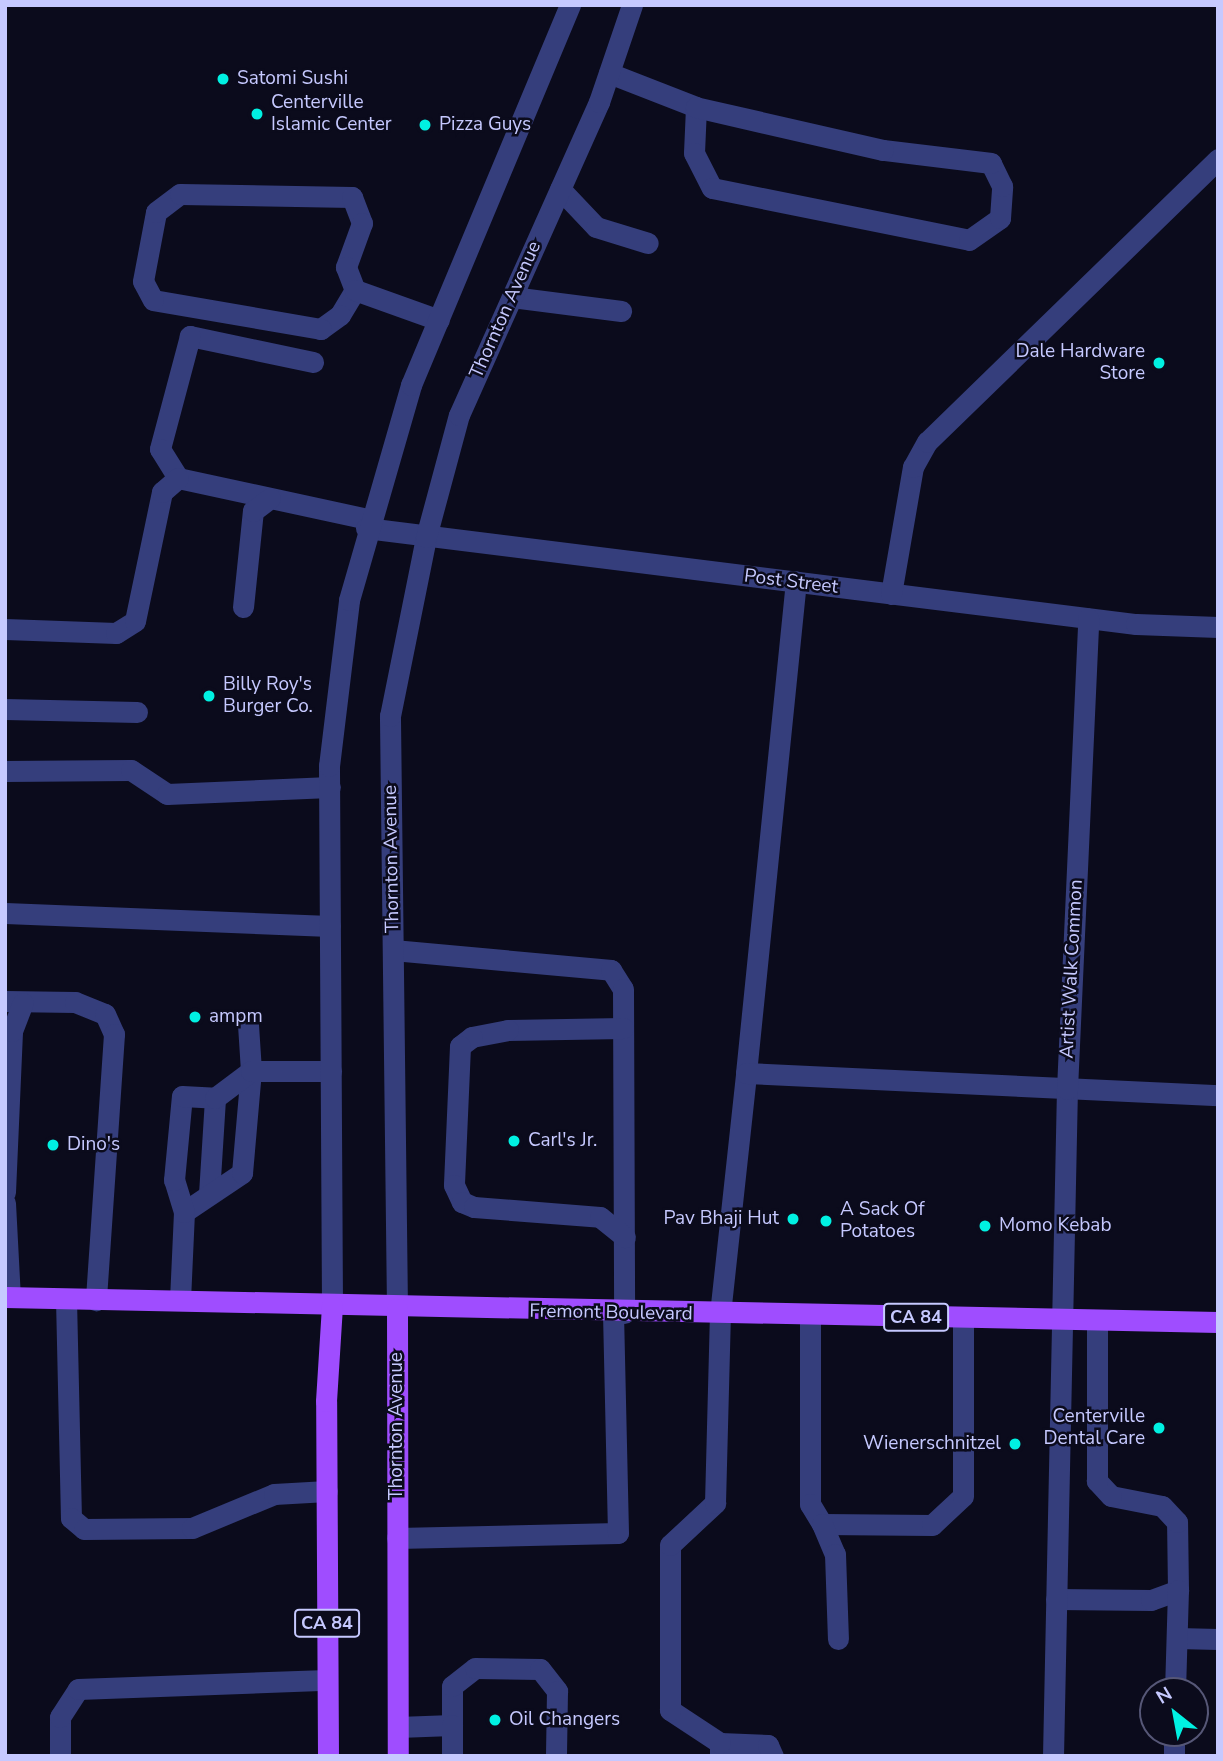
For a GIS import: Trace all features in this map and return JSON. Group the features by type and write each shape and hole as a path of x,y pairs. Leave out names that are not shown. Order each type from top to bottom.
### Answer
{"main road":[{"name":"Fremont Boulevard","path":"8,1297 180,1300 397,1309 1218,1322"},
{"name":"CA 84","path":"328,1756 327,1491 332,1306"},
{"name":"Thornton Avenue","path":"397,1309 398,1756"}],"street":[{"path":"332,1306 330,786 335,682 367,524 439,320 570,5"},
{"name":"Thornton Avenue","path":"397,1309 390,716 426,537 459,415 609,73 632,5"},
{"path":"609,73 696,107 883,150 991,163 1002,201 996,226 969,240 712,188 694,153 696,107"},
{"path":"891,594 913,467 927,442 1218,159"},
{"path":"560,189 596,228 648,243"},
{"path":"355,290 340,315 321,329 153,300 143,281 156,212 180,194 352,197 362,223 346,267 355,290 439,320"},
{"path":"512,297 621,311"},
{"path":"5,629 116,633 135,621 162,492 178,478 160,449 190,336 313,362"},
{"name":"Post Street","path":"178,478 426,537 1088,618 1218,627"},
{"path":"243,607 253,511 270,498"},
{"path":"773,1756 768,1745 720,1749 670,1710 670,1545 715,1503 720,1314 796,582"},
{"name":"Artist Walk Common","path":"1053,1756 1067,1089 1088,618"},
{"path":"5,709 137,712"},
{"path":"5,771 131,770 167,794 330,786"},
{"path":"5,913 330,926"},
{"path":"393,950 611,970 623,989 625,1237 619,1313 618,1532 397,1538"},
{"path":"5,1192 14,1002 75,1002 105,1014 114,1034 96,1300"},
{"path":"184,1212 242,1173 251,1071 248,1024"},
{"path":"623,1028 508,1030 472,1037 460,1046 454,1185 462,1202 474,1208 600,1217 625,1237"},
{"path":"180,1300 184,1212 174,1180 182,1096 215,1098 251,1071 331,1071"},
{"path":"746,1073 1218,1095"},
{"path":"209,1194 215,1098"},
{"path":"5,1203 8,1297"},
{"path":"66,1299 71,1518 84,1529 192,1528 274,1494 327,1491"},
{"path":"810,1316 810,1504 835,1553 838,1639"},
{"path":"822,1524 932,1525 963,1496 963,1318"},
{"path":"1097,1320 1097,1481 1111,1496 1161,1506 1177,1522 1176,1677"},
{"path":"1056,1599 1151,1600 1178,1590"},
{"path":"1177,1638 1218,1639"},
{"path":"452,1756 452,1686 475,1668 540,1669 557,1691 556,1756"},
{"path":"60,1756 60,1717 78,1689 327,1680"},
{"path":"398,1727 452,1725"}],"place":[{"name":"Satomi Sushi","path":"223,79"},
{"name":"Centerville Islamic Center","path":"257,114"},
{"name":"Pizza Guys","path":"425,125"},
{"name":"Dale Hardware Store","path":"1159,363"},
{"name":"Billy Roy's Burger Co.","path":"209,696"},
{"name":"ampm","path":"195,1017"},
{"name":"Carl's Jr.","path":"514,1141"},
{"name":"Dino's","path":"53,1145"},
{"name":"Pav Bhaji Hut","path":"793,1219"},
{"name":"A Sack Of Potatoes","path":"826,1221"},
{"name":"Momo Kebab","path":"985,1226"},
{"name":"Centerville Dental Care","path":"1159,1428"},
{"name":"Wienerschnitzel","path":"1015,1444"},
{"name":"Oil Changers","path":"495,1720"}]}
